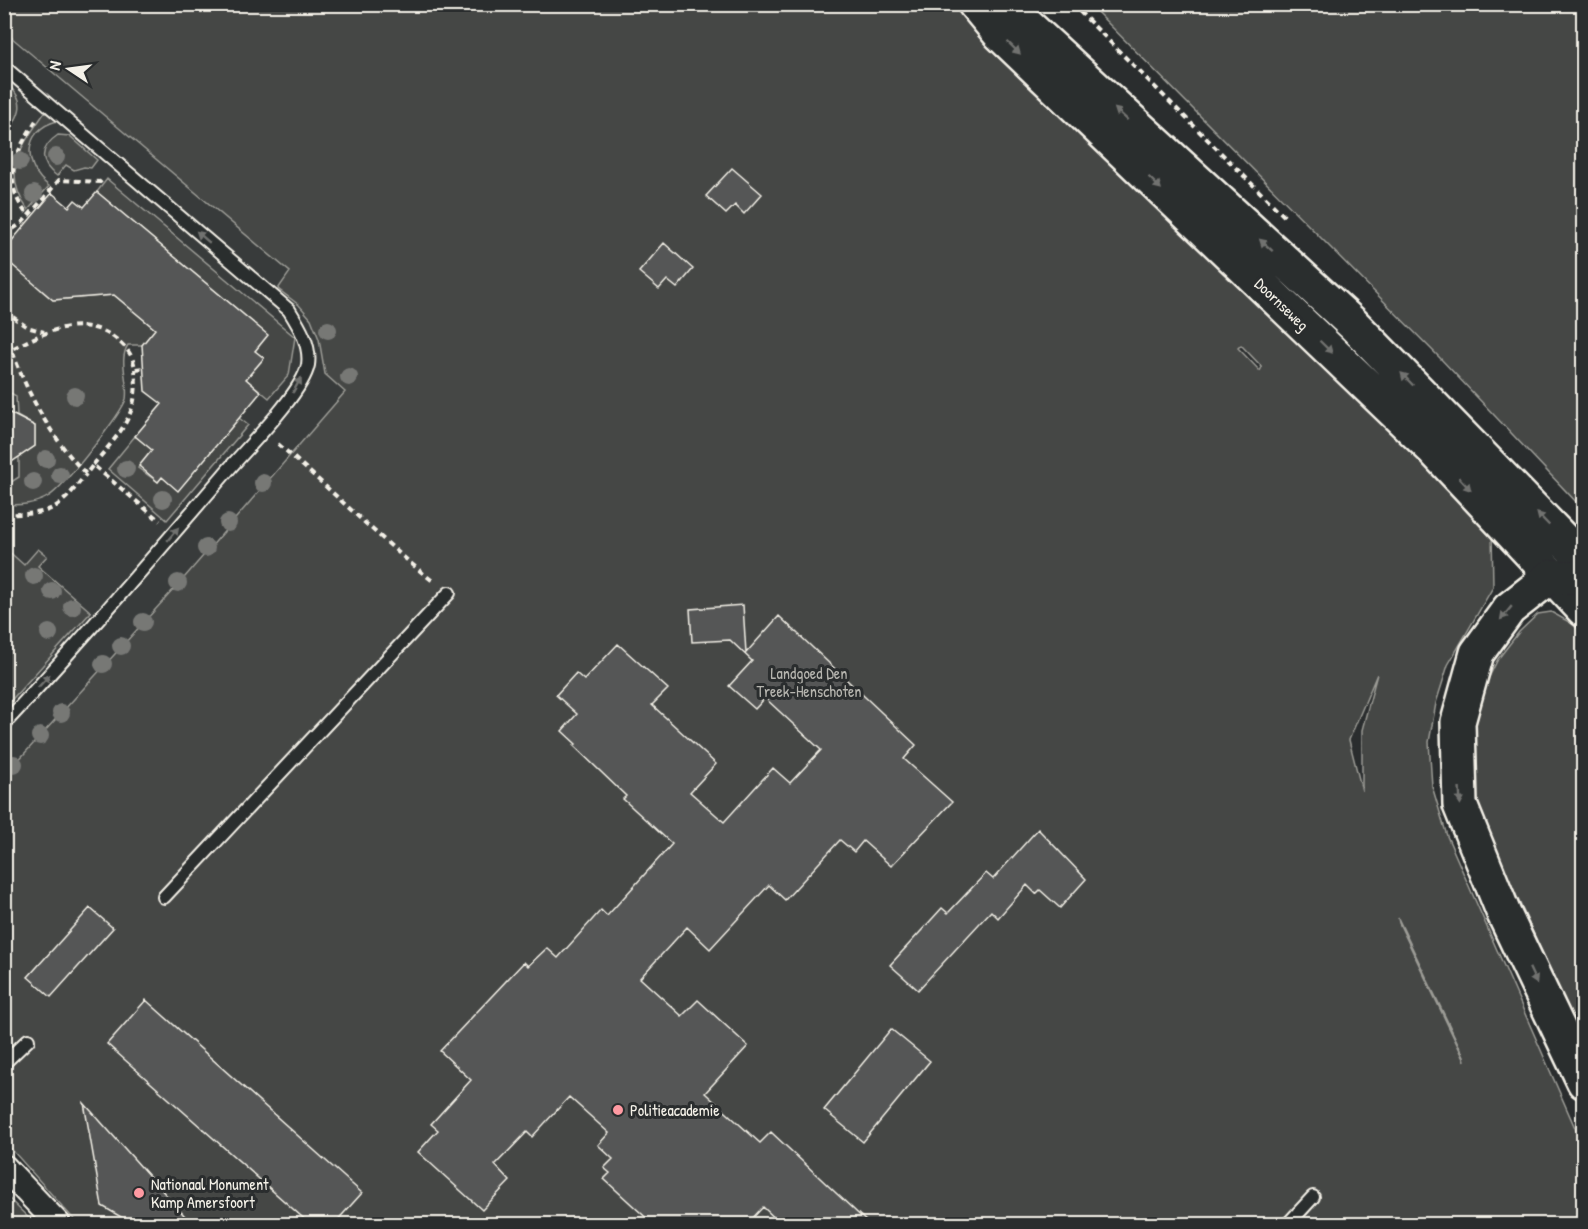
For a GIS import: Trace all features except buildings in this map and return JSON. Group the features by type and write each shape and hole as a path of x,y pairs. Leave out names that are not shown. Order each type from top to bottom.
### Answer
{"main road":[{"name":"Doornseweg","path":"975,4 999,33 1432,448 1584,610"},
{"name":"Doornseweg","path":"1004,4 1353,324 1584,561"},
{"path":"1584,578 1551,576 1509,609 1477,652 1458,722 1460,805 1504,914 1584,1082"}],"street":[{"path":"4,1167 58,1224"}],"lane":[{"path":"4,67 289,310 304,335 308,365 296,389 262,431 96,624 4,724"},
{"path":"164,897 328,725 449,593"},
{"path":"4,1063 28,1040"},
{"path":"1288,1224 1313,1197"}],"path":[{"path":"10,155 46,103"},
{"path":"4,235 22,223 59,180 100,182 108,175"},
{"path":"7,185 16,202 26,213"},
{"path":"4,310 27,327 45,332"},
{"path":"4,322 11,350 39,410 73,461 86,474"},
{"path":"4,353 45,332 76,325 104,331 128,350 134,358 136,389 130,418 65,502 54,509 36,513 4,514"},
{"path":"135,369 144,368"},
{"path":"262,431 322,481 405,560 449,593"},
{"path":"93,465 174,532"}],"shaded area":[{"path":"4,32 291,272 345,391 205,554 5,776"}],"green space":[{"name":"Landgoed Den Treek-Henschoten","path":"639,4 643,9 646,4 958,5 1209,251 1279,315 1492,533 1493,587 1448,665 1436,703 1429,742 1432,786 1447,836 1583,1146 1583,1224 1567,1224 1565,1220 1555,1224 78,1224 5,1142 4,776 184,578 345,392 325,374 319,339 311,319 299,305 278,289 290,272 5,32 5,5","holes":["1241,345 1262,367 1260,371 1238,348","1377,674 1362,730 1362,791 1349,740","1398,918 1465,1061 1399,923"]},
{"path":"1090,5 1583,5 1583,509 1440,358"},
{"path":"5,83 13,89 20,102 20,108 15,122 5,136"},
{"path":"45,112 57,121 37,132 30,150 34,169 49,186 28,210 16,183 17,159"},
{"path":"58,135 70,136 97,160 91,168 84,167 74,170 66,165 57,176 51,171 44,160 44,155 48,145"},
{"path":"107,179 295,337 289,375 269,398 246,379 264,358 255,351 267,335 97,192"},
{"path":"20,257 42,291 53,300 114,295 163,336 149,337 142,345 128,345 124,357 126,399 104,434 66,479 44,499 16,505 5,504 5,486 19,477 19,457 35,446 35,426 17,416 16,396 5,390 5,275"},
{"path":"239,418 248,425 167,520 108,469 135,436 152,450 138,468 158,482 162,477 178,490"},
{"path":"5,548 24,565 38,549 47,556 38,566 91,612 5,707"},
{"path":"1551,612 1571,623 1584,635 1583,1043 1470,793 1474,708 1498,659 1519,632 1538,614"},
{"path":"5,1195 35,1224 5,1224"}],"place":[{"name":"Politieacademie","path":"618,1110"},
{"name":"Nationaal Monument Kamp Amersfoort","path":"139,1193"}]}
